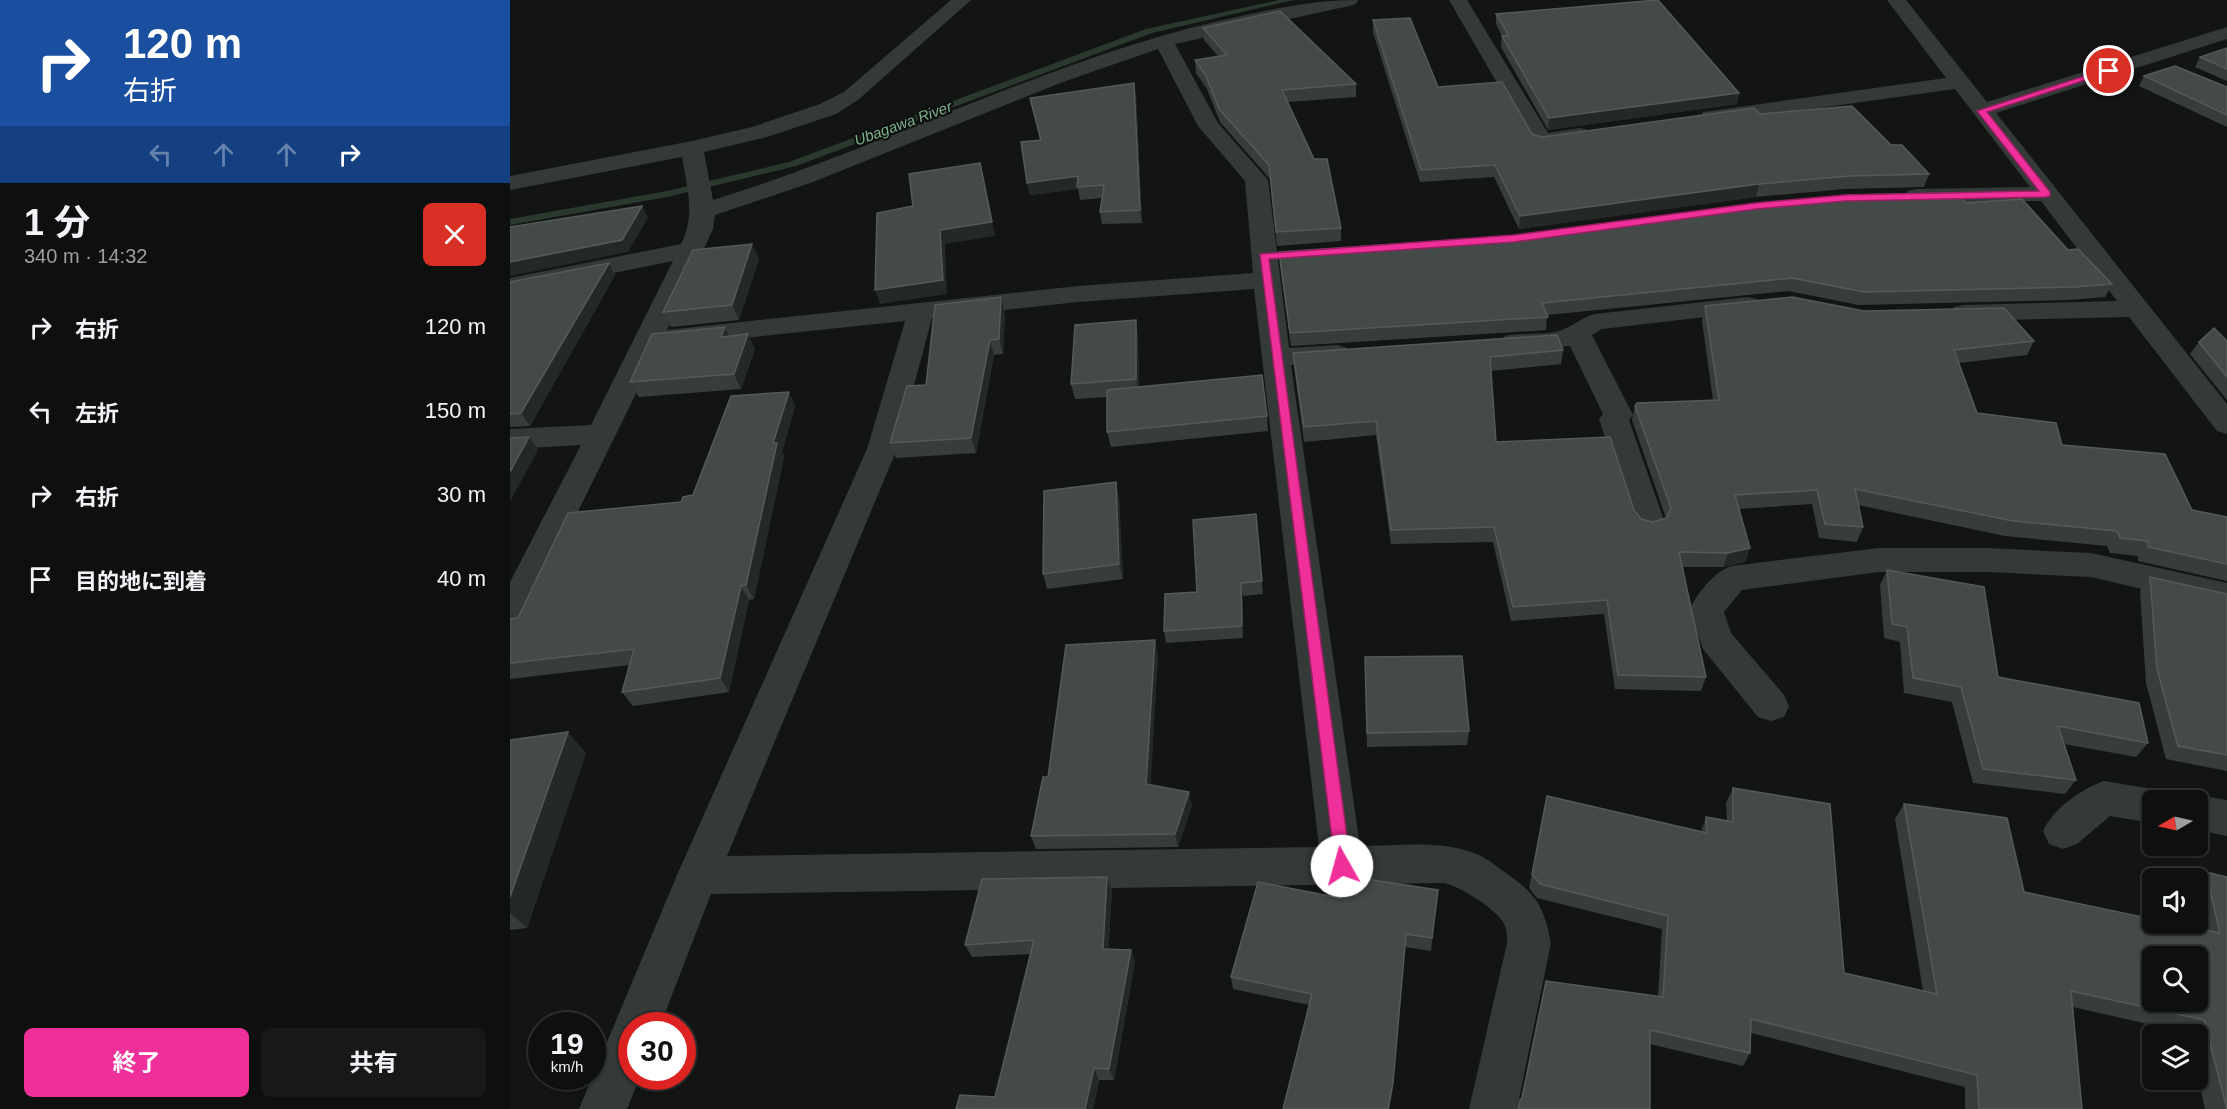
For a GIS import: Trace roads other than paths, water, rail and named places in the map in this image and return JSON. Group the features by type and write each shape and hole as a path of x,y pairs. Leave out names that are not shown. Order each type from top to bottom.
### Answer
{"street":[{"path":"510,183 692,148 759,132 828,109 851,96 962,0"},
{"path":"701,199 770,192 1014,93 1108,58 1164,41 1348,0"},
{"path":"1458,0 1541,140 1599,132"},
{"path":"1896,0 2227,424"},
{"path":"1981,111 2227,33"},
{"path":"1164,41 1209,126 1256,180 1272,263 1276,357 1342,866"},
{"path":"2152,58 2173,68"},
{"path":"1692,119 1960,82"},
{"path":"510,615 649,340 701,229 701,199 692,148"},
{"path":"1893,197 2046,194"},
{"path":"510,286 690,250"},
{"path":"649,340 1078,294 1272,263"},
{"path":"1496,344 1565,339 1594,322 1777,302"},
{"path":"1940,314 2137,309"},
{"path":"643,1012 698,875 882,449 921,310"},
{"path":"1577,332 1618,415 1614,419 1649,523"},
{"path":"1276,357 1357,352"},
{"path":"510,440 600,434"},
{"path":"1771,706 1715,639 1706,610 1732,579 1879,560 1988,560 2091,565 2227,596"},
{"path":"2063,831 2104,798 2142,804"},
{"path":"2208,815 2227,818"},
{"path":"698,875 1444,864 1466,869 1513,902 1525,918 1529,943 1493,1109"},
{"path":"603,1109 618,1073"}],"waterway":[{"name":"Ubagawa River","path":"510,222 667,194 792,164 1149,31 1290,0"}]}
